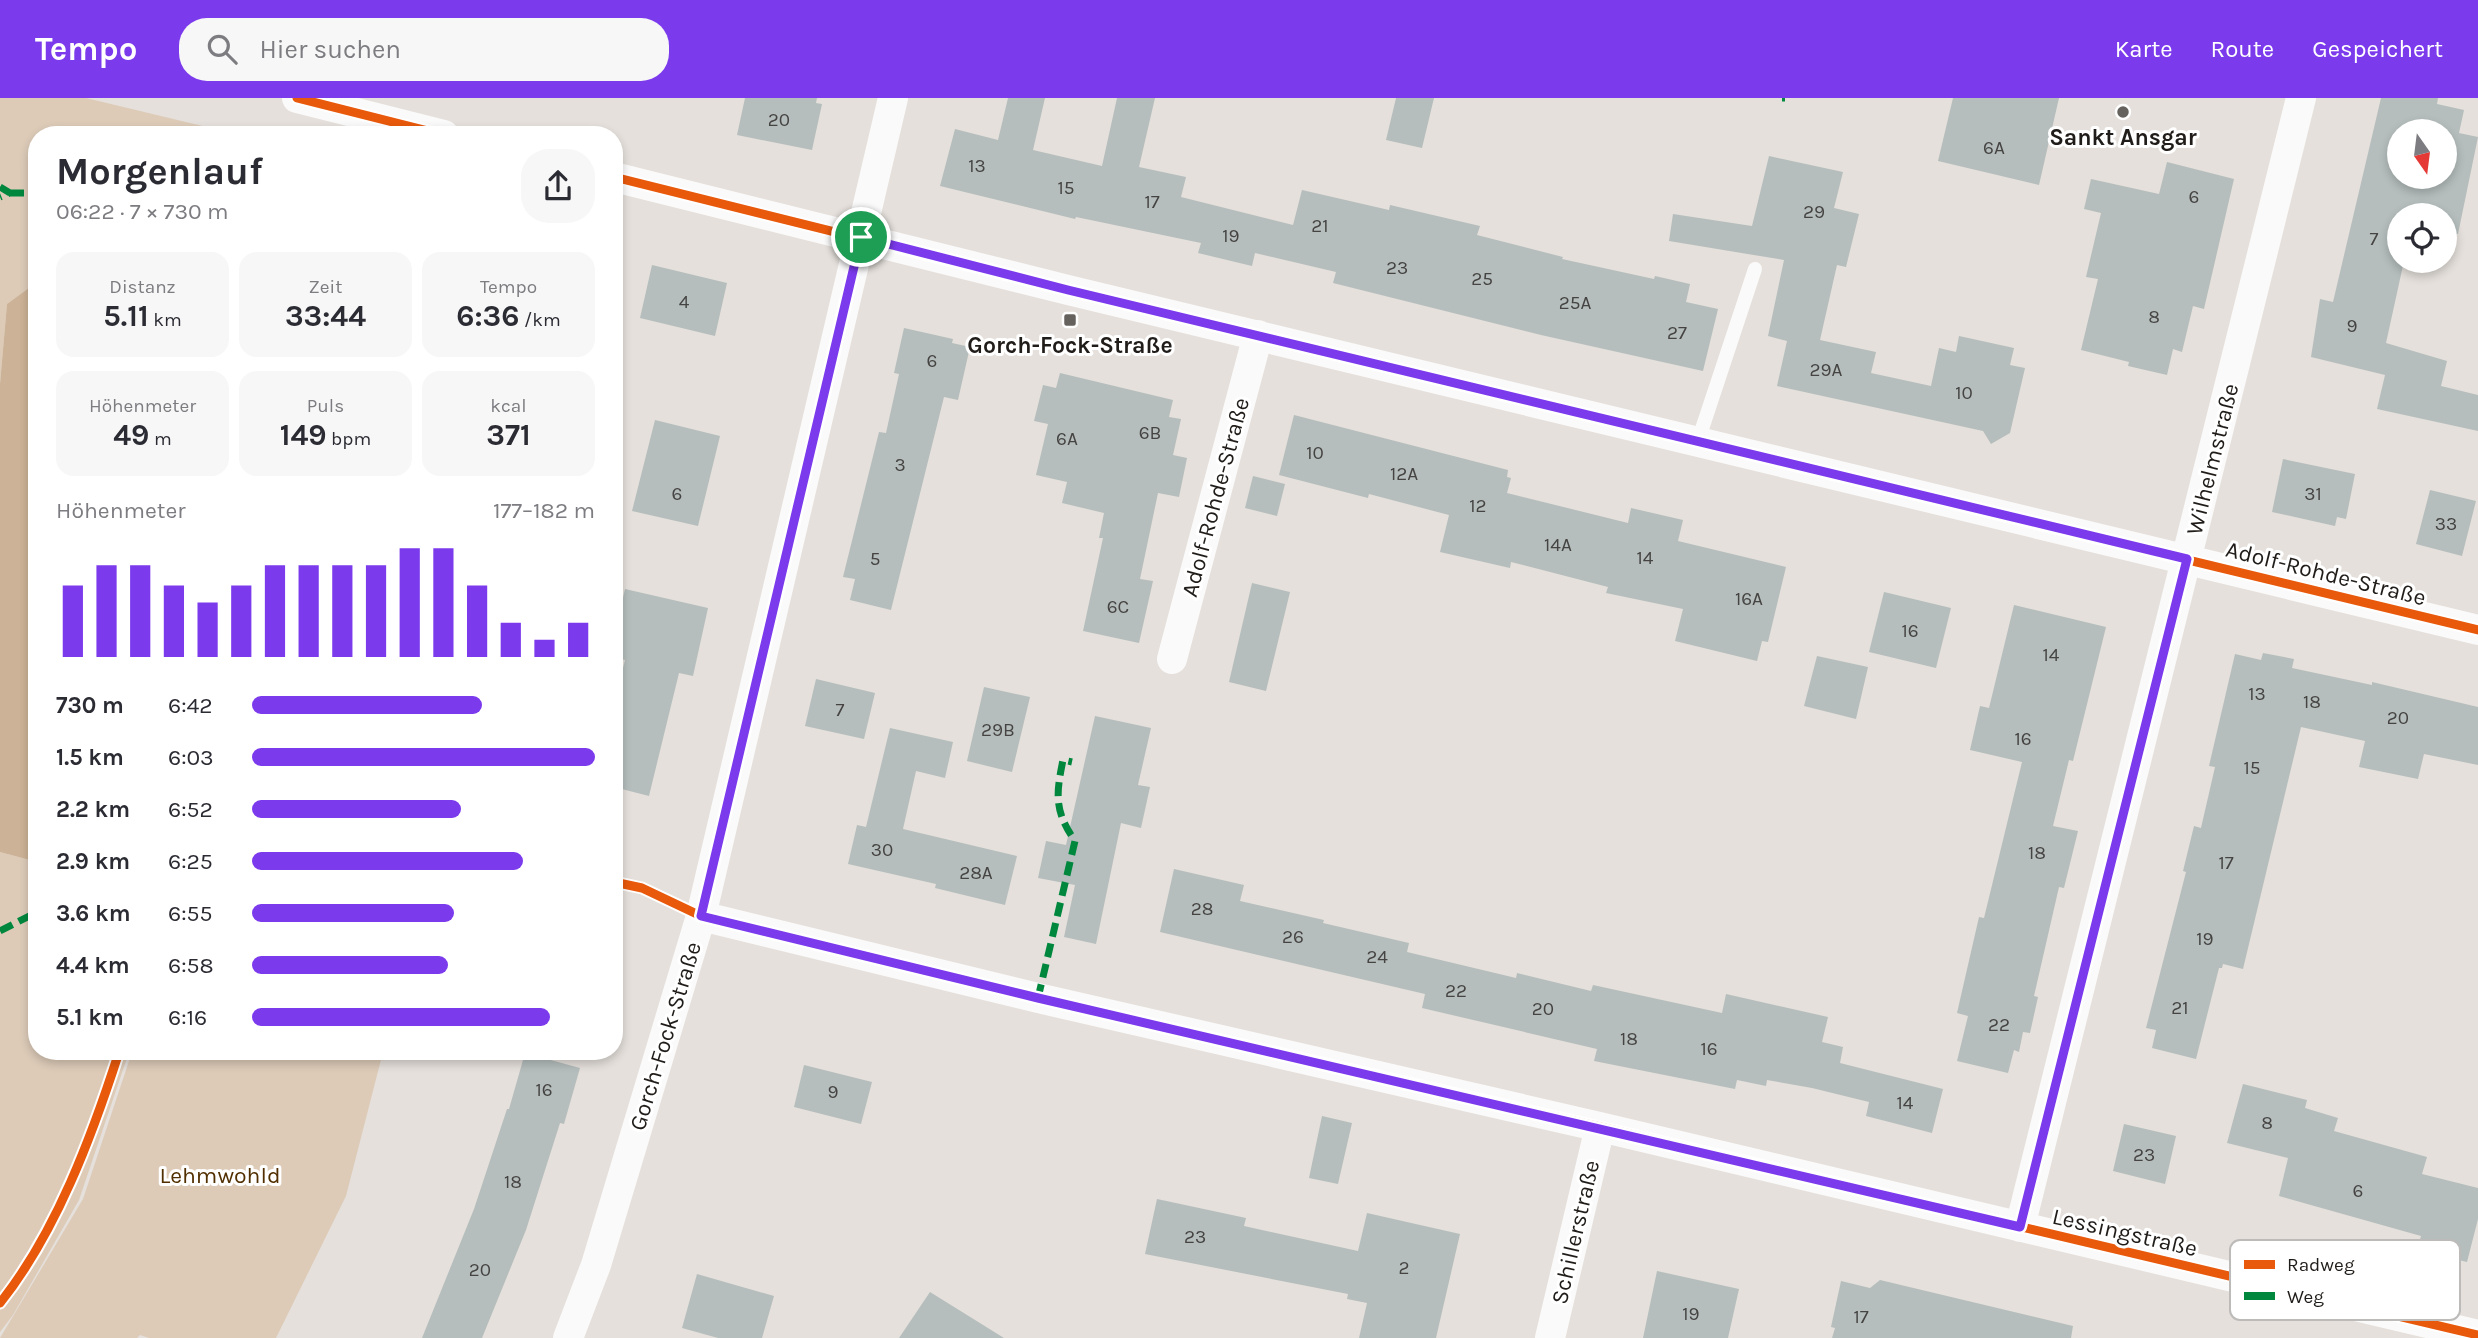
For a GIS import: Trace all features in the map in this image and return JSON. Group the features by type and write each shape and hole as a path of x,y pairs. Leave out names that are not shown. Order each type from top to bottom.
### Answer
{"street":[{"path":"297,98 408,126"},
{"name":"Gorch-Fock-Straße","path":"568,1338 596,1265 701,916 893,98"},
{"name":"Wilhelmstraße","path":"2020,1227 2301,98"},
{"name":"Adolf-Rohde-Straße","path":"623,179 2478,630"},
{"name":"Adolf-Rohde-Straße","path":"1172,659 1258,335"},
{"name":"Lessingstraße","path":"701,916 1038,998 1600,1127 2230,1277"},
{"name":"Schillerstraße","path":"1550,1338 1600,1127"},
{"name":"Lessingstraße","path":"2414,1320 2478,1335"}],"lane":[{"path":"1698,440 1755,269"}],"green space":[{"path":"0,98 86,98 203,126 28,126 28,289 7,304 0,384"},
{"path":"0,852 28,860 28,1060 126,1060 79,1200 13,1315 0,1332"},
{"name":"Lehmwohld","path":"129,1060 381,1060 346,1196 276,1338 149,1338 140,1335 137,1338 0,1338 83,1199"}],"shaded area":[{"path":"28,289 28,860 0,852 0,384 7,304"}],"building":[{"path":"745,98 817,98 816,103 822,104 812,150 737,135"},
{"path":"1008,98 1045,98 1033,150 1102,166 1117,98 1155,98 1139,167 1186,177 1181,197 1293,225 1302,190 1389,210 1390,205 1480,226 1477,235 1563,257 1562,259 1690,284 1686,302 1718,309 1703,371 1541,335 1333,283 1336,272 1255,253 1252,266 1198,253 1201,243 1076,217 1075,219 940,186 955,129 998,140"},
{"path":"1396,98 1434,98 1422,148 1386,140"},
{"path":"1953,98 2059,98 2039,185 1938,161"},
{"path":"2381,98 2438,98 2437,104 2464,110 2459,133 2478,137 2458,234 2457,203 2387,203 2387,273 2401,273 2386,343 2447,361 2441,386 2478,395 2478,431 2377,409 2385,375 2311,357 2320,299 2333,302"},
{"path":"1769,156 1843,172 1834,208 1859,214 1846,267 1837,265 1820,340 1876,352 1871,373 1931,386 1939,348 1956,352 1959,336 2014,348 2010,365 2025,368 2010,433 1991,444 1983,431 1777,386 1787,341 1768,336 1784,260 1669,241 1673,214 1752,226"},
{"path":"2167,162 2234,179 2204,309 2193,306 2182,352 2173,349 2167,375 2128,366 2129,362 2081,350 2098,279 2086,277 2101,213 2084,209 2091,179 2159,194"},
{"path":"652,265 727,283 715,336 640,318"},
{"path":"904,328 953,339 952,343 970,347 958,400 944,397 891,610 850,600 855,579 843,577 879,432 886,433 899,374 894,373"},
{"path":"1060,373 1173,400 1169,417 1181,419 1173,455 1187,458 1179,497 1158,493 1140,579 1153,581 1139,643 1083,631 1103,538 1099,538 1104,513 1062,503 1067,482 1036,475 1048,424 1034,421 1043,385 1056,388"},
{"path":"1294,415 1508,470 1507,477 1511,478 1507,493 1628,523 1631,508 1683,520 1678,541 1786,567 1768,642 1762,641 1757,661 1675,641 1683,609 1606,593 1608,587 1511,562 1510,568 1440,552 1449,515 1369,494 1368,498 1279,475"},
{"path":"655,420 720,436 698,526 632,511"},
{"path":"2283,459 2355,474 2346,519 2337,517 2335,526 2272,512"},
{"path":"1253,476 1285,484 1277,516 1245,508"},
{"path":"2430,490 2476,501 2462,556 2416,544"},
{"path":"1252,583 1290,592 1266,691 1229,682"},
{"path":"625,589 708,608 693,676 679,673 649,796 623,789"},
{"path":"1884,592 1951,608 1936,668 1869,652"},
{"path":"2014,605 2106,627 2073,761 2069,760 2053,826 2078,831 2064,888 2059,887 2034,996 2038,997 2030,1033 2023,1032 2019,1052 2014,1050 2008,1073 1957,1061 1968,1016 1957,1013 1979,917 1984,918 2022,762 1970,750 1980,706 1989,708"},
{"path":"2263,653 2294,659 2292,668 2372,685 2372,682 2478,707 2478,765 2424,754 2418,779 2359,767 2365,741 2301,727 2243,969 2223,964 2222,968 2219,968 2196,1059 2152,1048 2156,1030 2146,1028 2186,872 2183,871 2194,826 2201,828 2215,767 2209,766 2235,654 2261,660"},
{"path":"1817,656 1868,667 1856,719 1804,706"},
{"path":"816,679 875,693 864,739 805,726"},
{"path":"984,687 1030,697 1012,772 967,761"},
{"path":"1095,716 1151,728 1138,785 1150,787 1141,828 1121,823 1096,944 1064,937 1075,885 1038,878 1046,841 1066,845"},
{"path":"890,728 953,742 945,778 916,771 903,829 1017,856 1005,905 935,888 936,884 848,864 857,825 866,827"},
{"path":"1174,869 1244,885 1240,901 1409,943 1407,952 1516,978 1517,973 1591,991 1593,985 1722,1013 1726,994 1828,1017 1822,1042 1843,1047 1840,1063 1943,1089 1932,1133 1866,1116 1869,1102 1812,1088 1767,1080 1766,1086 1737,1080 1735,1089 1594,1061 1597,1049 1422,1008 1425,994 1160,932"},
{"path":"523,1060 551,1060 580,1068 564,1124 560,1123 526,1230 482,1338 422,1338 474,1209"},
{"path":"804,1065 872,1082 861,1124 794,1107"},
{"path":"2243,1084 2307,1100 2305,1108 2338,1118 2334,1131 2427,1157 2422,1174 2478,1188 2478,1219 2467,1262 2460,1260 2460,1240 2420,1240 2421,1236 2279,1196 2288,1158 2227,1143"},
{"path":"1322,1116 1352,1123 1338,1184 1309,1178"},
{"path":"2124,1124 2176,1136 2165,1184 2113,1171"},
{"path":"1157,1199 1246,1218 1244,1226 1358,1251 1367,1213 1460,1234 1436,1338 1359,1338 1367,1303 1347,1299 1348,1294 1145,1254"},
{"path":"1657,1271 1739,1289 1728,1338 1643,1338"},
{"path":"697,1274 774,1296 762,1338 718,1338 682,1328"},
{"path":"1880,1280 2073,1326 2071,1338 1832,1338 1835,1328 1831,1327 1841,1281 1870,1288"},
{"path":"930,1292 1004,1338 899,1338"}],"marked path":[{"path":"0,187 10,193 0,197"},
{"path":"10,193 28,193"},
{"path":"1038,998 1075,841 1063,820 1058,802 1063,760 1072,762"},
{"path":"0,931 28,917"}],"cycle path":[{"path":"297,98 408,126"},
{"path":"623,179 1068,290 2478,630"},
{"path":"623,884 642,888 701,916 1038,998 1600,1127 2230,1276"},
{"path":"0,1303 20,1276 55,1215 84,1150 116,1060"},
{"path":"2415,1320 2478,1335"}],"place":[{"name":"Sankt Ansgar","path":"2123,112"},
{"name":"Gorch-Fock-Straße","path":"1070,320"}],"route":[{"path":"861,237 1068,290 2187,559 2020,1227 1038,998 701,916 861,237"}]}
